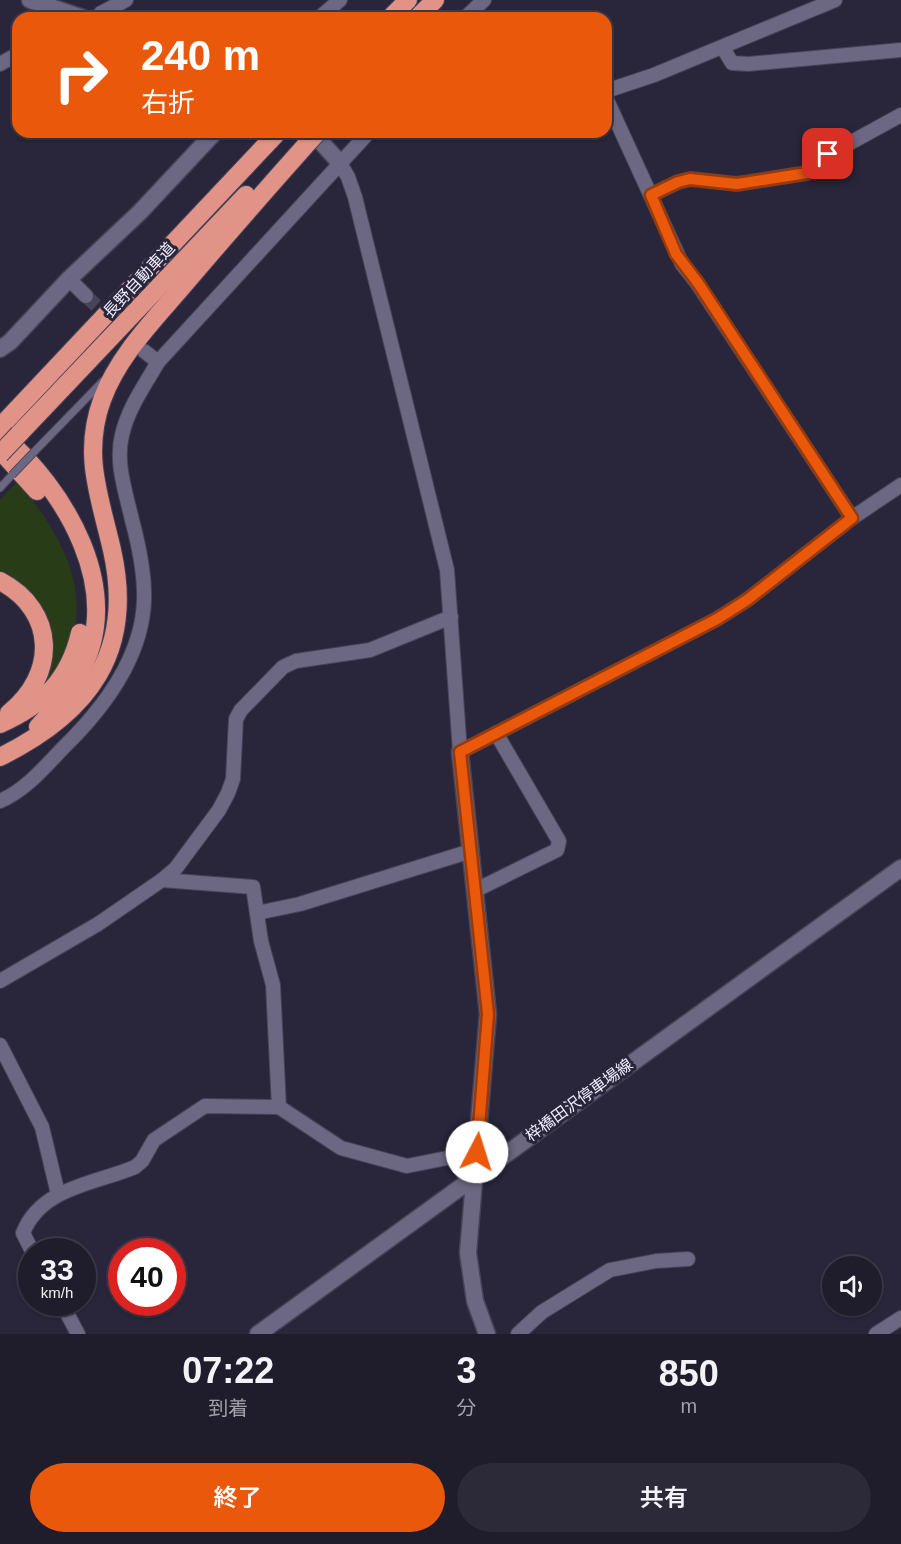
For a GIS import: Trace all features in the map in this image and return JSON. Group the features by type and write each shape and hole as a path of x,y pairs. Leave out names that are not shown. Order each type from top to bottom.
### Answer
{"highway":[{"path":"396,12 408,0"},
{"path":"423,12 435,0"},
{"name":"長野自動車道","path":"1,424 272,138"},
{"path":"2,756 45,730 73,709 102,669 112,644 118,612 118,591 111,548 96,489 92,453 97,416 107,388 126,354 304,138"},
{"name":"長野自動車道","path":"0,452 304,138"},
{"path":"1,424 70,521 83,546 92,572 96,604 88,653 78,676 38,727 2,756"},
{"path":"0,452 35,489 63,532 78,568 84,605 83,621 76,650 60,680 38,704 0,724"},
{"path":"0,581 20,594 28,603 40,623 44,646 40,671 34,684 26,697 0,720"}],"street":[{"path":"103,12 126,0"},
{"path":"325,9 340,0"},
{"path":"471,12 484,0"},
{"path":"612,89 723,48 835,0"},
{"path":"44,2 68,12"},
{"path":"723,48 732,63 748,64 901,50"},
{"path":"612,111 682,264 698,283 852,518"},
{"path":"651,195 690,179 737,184 807,173 828,154 901,115"},
{"path":"0,349 10,342 69,279 140,212 209,138"},
{"path":"306,138 340,163 355,197 447,570 460,752 488,1014 468,1253 475,1301 487,1334"},
{"path":"0,801 21,789 83,726 115,687 129,657 142,612 143,583 136,534 121,473 120,447 122,434 135,401 158,362 363,138"},
{"path":"69,279 86,296"},
{"path":"144,351 158,362"},
{"path":"460,752 717,619 747,600 852,518 901,485"},
{"path":"0,981 98,924 176,868 219,810 233,779 236,719 241,710 283,667 296,661 370,650 451,617"},
{"path":"476,890 557,850 559,841 496,733"},
{"path":"257,913 300,904 471,851"},
{"name":"梓橋田沢停車場線","path":"258,1334 901,868"},
{"path":"162,880 253,887 261,941 273,985 279,1107"},
{"path":"0,1045 42,1127 58,1194"},
{"path":"26,1238 23,1233 28,1222 43,1203 58,1194 135,1167 142,1161 154,1140 205,1106 279,1107 341,1148 407,1166 477,1152"},
{"path":"518,1334 542,1312 610,1270 656,1261 688,1259"},
{"path":"68,1316 78,1334"},
{"path":"876,1334 901,1318"}],"lane":[{"path":"0,488 101,381 116,370"}],"green space":[{"path":"18,481 53,530 70,567 75,586 77,606 75,626 68,648 52,682 45,677 51,643 0,575 0,500"}],"tunnel":[{"path":"86,296 141,347"}],"route":[{"path":"477,1152 488,1014 460,752 717,619 747,600 852,518 698,283 682,264 651,195 690,179 737,184 807,173 828,154"}]}
